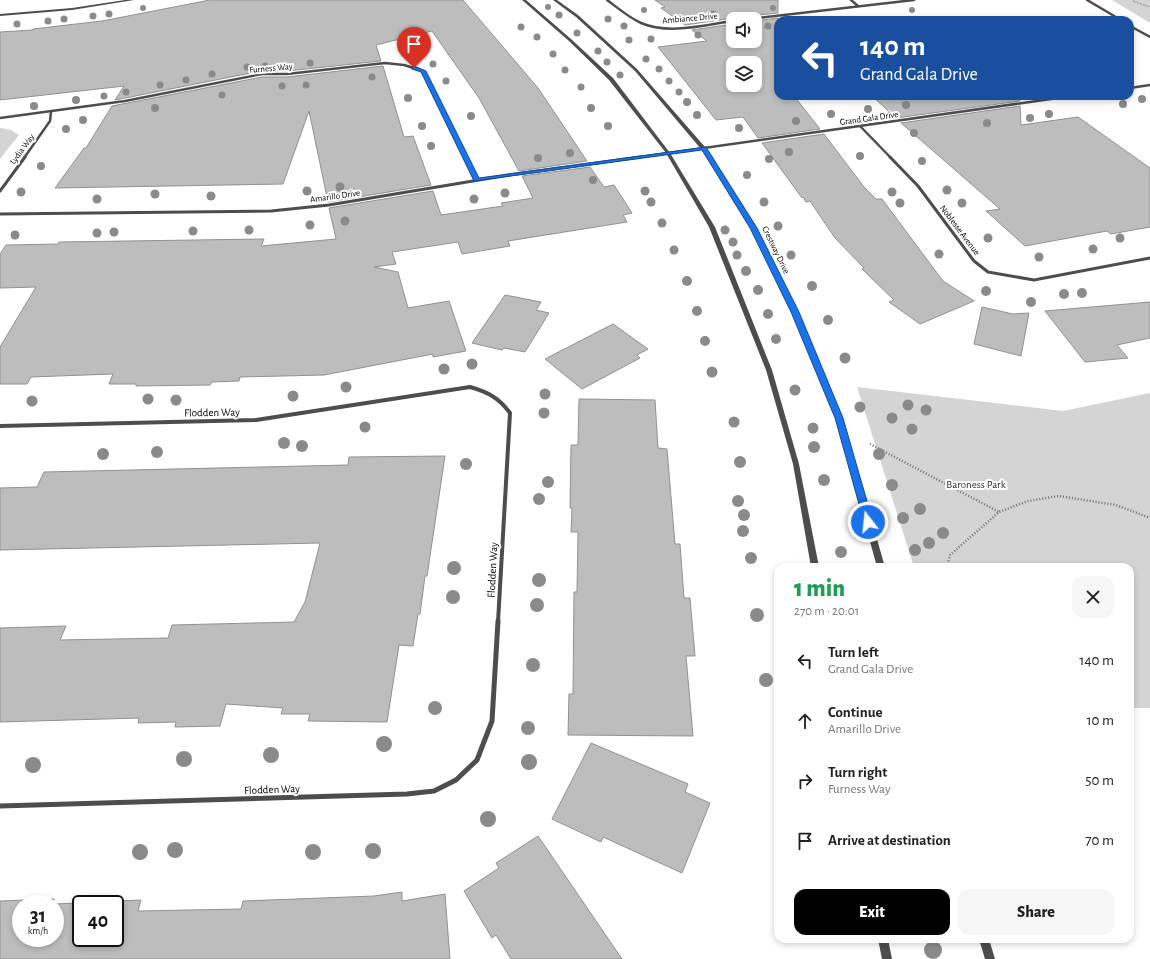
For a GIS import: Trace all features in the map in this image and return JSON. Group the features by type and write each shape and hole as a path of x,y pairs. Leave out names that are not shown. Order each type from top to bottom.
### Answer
{"street":[{"path":"0,15 72,9 132,0"},
{"path":"524,0 570,40 611,79 668,153 712,227 769,370 796,464 814,563"},
{"name":"Crestway Drive","path":"555,0 576,16 636,70 703,148 754,228 795,312 839,418 880,563"},
{"name":"Ambiance Drive","path":"607,0 646,25 659,28 726,22"},
{"path":"851,0 858,6"},
{"path":"762,17 914,0"},
{"path":"1086,0 1114,16"},
{"path":"1134,28 1150,37"},
{"name":"Furness Way","path":"0,118 133,100 262,74 287,74 385,63 404,65 423,71 476,180"},
{"path":"1134,87 1150,85"},
{"name":"Grand Gala Drive","path":"668,153 1044,100"},
{"name":"Lydia Way","path":"0,191 50,121 51,112"},
{"name":"Noblesse Avenue","path":"860,126 918,186 974,261 988,272 1034,280 1150,258"},
{"name":"Amarillo Drive","path":"0,214 271,211 329,205 476,180 668,153"},
{"name":"Flodden Way","path":"0,426 256,420 470,387 487,391 501,400 510,413 492,721 477,760 456,780 434,792 407,794 0,806"},
{"path":"884,943 887,959"},
{"path":"985,943 990,959"}],"path":[{"path":"1129,0 1150,7"},
{"path":"866,442 999,512"},
{"path":"948,563 950,555 999,512 1028,502 1059,496 1116,505 1150,518"}],"green space":[{"path":"1112,0 1150,0 1150,23"},
{"path":"0,128 11,130 19,135 0,159"},
{"name":"Baroness Park","path":"857,387 1063,411 1150,393 1150,708 1134,708 1134,563 913,563"}],"building":[{"path":"210,0 463,0 538,88 587,161 519,171 479,98 432,31 376,45 381,61 287,71 261,71 115,100 124,86 0,100 0,32 32,30 102,21"},
{"path":"655,0 778,0 778,13 762,15 762,12 726,12 726,19 685,25 661,8 665,7"},
{"path":"774,19 774,100 797,100 820,129 758,138 743,117 716,120 658,47 707,41 692,30 726,25 726,48 762,48 762,20"},
{"path":"383,66 404,137 413,136 431,185 328,202 309,111 283,184 55,188 84,148 86,148 112,106 262,77 287,77"},
{"path":"876,100 1020,100 1020,101 896,118"},
{"path":"1020,106 1021,125 1078,117 1150,168 1150,227 1111,234 1107,231 1025,246 986,211 1000,209 901,123"},
{"path":"824,134 864,187 876,199 882,199 943,281 974,301 920,324 889,302 894,300 862,269 864,268 835,238 810,201 806,202 803,197 802,198 762,143"},
{"path":"590,167 604,187 614,185 632,213 623,215 627,222 508,241 510,246 462,254 458,242 392,252 396,264 374,267 398,272 408,308 449,301 466,351 433,357 433,354 324,375 240,377 239,381 212,382 210,385 136,386 136,384 109,384 113,374 31,377 27,384 0,384 0,347 36,287 0,288 0,254 6,245 58,244 59,242 264,239 261,246 336,239 329,208 433,191 441,215 503,206 501,203 533,198 522,176"},
{"path":"505,295 541,302 536,310 549,313 525,352 504,348 502,350 472,343"},
{"path":"1150,302 1150,338 1117,345 1128,358 1085,362 1045,311"},
{"path":"982,307 1013,314 1029,313 1021,356 974,344"},
{"path":"613,324 648,349 637,355 640,358 582,389 545,359"},
{"path":"579,399 655,400 658,448 667,449 675,544 680,544 684,598 690,598 695,656 686,656 693,736 568,735 569,694 573,694 574,592 577,592 578,532 571,532 571,445 578,445"},
{"path":"445,456 420,614 418,614 413,646 399,645 387,722 308,721 310,714 281,714 283,708 226,704 220,726 175,727 176,722 138,723 139,718 0,722 0,628 66,626 60,640 168,638 172,625 294,622 305,602 320,543 0,550 0,488 37,487 44,472 348,465 349,457"},
{"path":"591,743 688,784 685,792 710,803 682,873 603,837 601,842 552,819"},
{"path":"538,836 622,959 511,959 496,935 492,938 464,891 499,868 496,863"},
{"path":"402,892 402,901 445,894 450,959 0,959 0,901 12,901 12,947 64,947 64,904 72,903 72,947 124,947 124,901 141,900 138,911 241,909 243,901 374,896"}],"route":[{"path":"414,68 423,71 476,180 703,148 754,228 795,312 839,418 868,522"}]}
